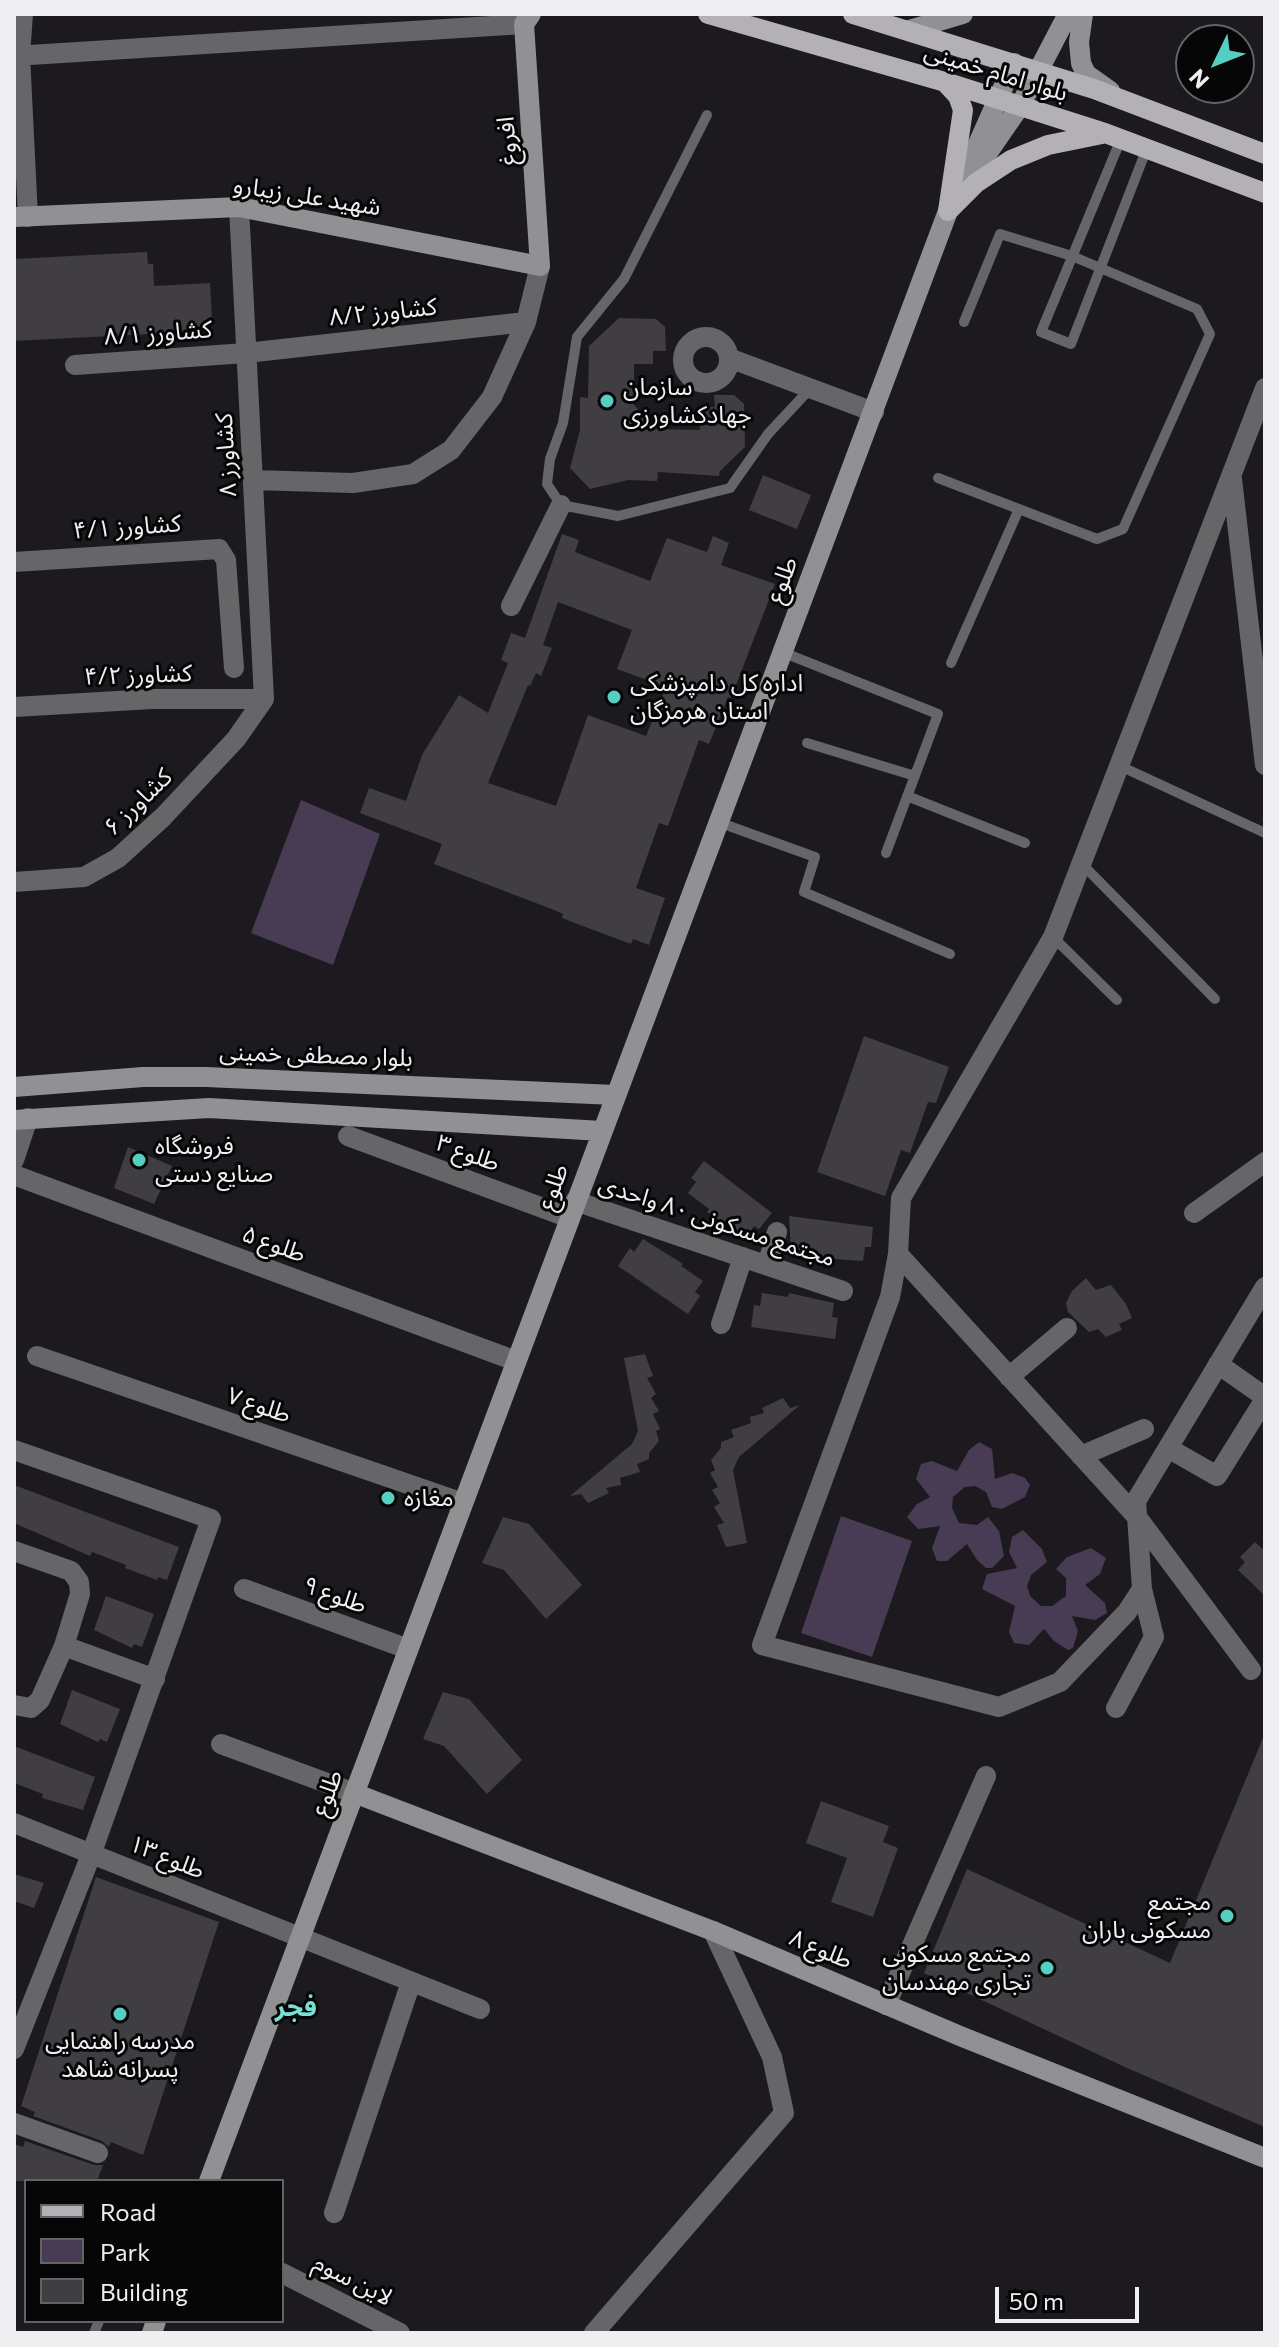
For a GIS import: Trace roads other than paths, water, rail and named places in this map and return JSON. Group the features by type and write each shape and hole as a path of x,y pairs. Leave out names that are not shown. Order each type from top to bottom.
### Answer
{"main road":[{"name":"بلوار امام خمینی","path":"708,14 1020,106 1147,148 1265,193"},
{"name":"بلوار امام خمینی","path":"853,14 1014,63 1265,154"},
{"path":"945,82 958,96 963,110 948,211"},
{"path":"948,211 976,183 1011,160 1048,145 1113,136"}],"street":[{"path":"21,217 17,55 23,14"},
{"path":"909,30 963,14"},
{"path":"1038,72 1068,14"},
{"path":"1083,14 1079,42 1086,74 1134,106"},
{"path":"17,55 527,19"},
{"name":"افروغ","path":"527,19 540,266"},
{"name":"طلوع","path":"210,2179 948,211 1014,63"},
{"name":"طلوع","path":"948,211 1020,106 1038,72"},
{"name":"شهید علی زیبارو","path":"21,217 239,207 540,266"},
{"name":"کشاورز ۸","path":"239,207 264,699"},
{"path":"253,480 353,483 413,474 451,450 492,397 526,322 540,266"},
{"name":"کشاورز ۸/۲","path":"246,353 526,322"},
{"name":"کشاورز ۸/۱","path":"75,365 246,353"},
{"path":"729,358 808,391 874,412"},
{"path":"1142,1589 1127,1612 1060,1682 999,1707 762,1645 890,1297 898,1254 901,1198 1053,937 1265,388"},
{"path":"1232,475 1265,765"},
{"path":"511,606 561,505"},
{"name":"کشاورز ۴/۱","path":"14,562 219,549 226,560 234,668"},
{"name":"کشاورز ۴/۲","path":"14,707 152,699 264,699"},
{"name":"کشاورز ۶","path":"14,882 84,877 110,864 163,817 236,739 264,699"},
{"name":"بلوار مصطفی خمینی","path":"14,1087 174,1077 615,1095"},
{"path":"415,1119 417,1086"},
{"path":"14,1160 21,1119 209,1108 602,1131"},
{"name":"طلوع ۳","path":"348,1136 573,1210"},
{"path":"1194,1213 1265,1162"},
{"name":"طلوع ۵","path":"14,1175 516,1361"},
{"name":"مجتمع مسکونی ۸۰ واحدی","path":"573,1210 743,1257 843,1291"},
{"path":"767,1265 777,1232"},
{"path":"898,1254 1137,1517 1251,1670"},
{"path":"721,1324 743,1257"},
{"path":"1116,1708 1154,1637 1142,1589 1136,1501 1265,1287"},
{"path":"1009,1377 1067,1328"},
{"name":"طلوع ۷","path":"37,1356 463,1503"},
{"path":"1168,1448 1217,1476 1265,1398 1218,1364"},
{"path":"1081,1456 1144,1429"},
{"path":"14,1450 211,1519 91,1855 18,2028 14,2049"},
{"path":"14,1551 71,1571 79,1582 80,1594 64,1646 40,1700 31,1708 14,1705"},
{"name":"طلوع ۹","path":"244,1589 408,1649"},
{"path":"64,1646 155,1679"},
{"path":"221,1744 354,1793"},
{"path":"886,2005 986,1776"},
{"name":"طلوع ۸","path":"354,1793 713,1931 886,2005 1265,2158"},
{"name":"طلوع ۱۳","path":"14,1823 480,2009"},
{"path":"594,2333 784,2113 772,2057 713,1931"},
{"path":"334,2213 411,1982"},
{"path":"14,2123 98,2153"},
{"name":"لاین سوم","path":"284,2274 400,2333"}],"lane":[{"path":"707,115 624,279 577,337 563,423 550,459 547,484 561,505 618,516 730,488 768,434 808,391"},
{"path":"1113,136 1072,256 1041,332 1071,344 1147,148"},
{"path":"938,478 1097,539 1123,529 1210,334 1197,309 1072,256 1000,234 964,322"},
{"path":"951,663 1019,509"},
{"path":"782,652 938,714 886,853"},
{"path":"807,743 915,776"},
{"path":"1120,766 1265,833"},
{"path":"907,796 1025,843"},
{"path":"718,822 815,857 804,892 950,954"},
{"path":"1082,864 1215,999"},
{"path":"1053,937 1117,1000"}],"place":[{"name":"سازمان جهادکشاورزی","path":"607,401"},
{"name":"اداره کل دامپزشکی استان هرمزگان","path":"614,697"},
{"name":"فروشگاه صنایع دستی","path":"139,1160"},
{"name":"مغازه","path":"388,1498"},
{"name":"مجتمع مسکونی باران","path":"1227,1916"},
{"name":"مجتمع مسکونی تجاری مهندسان","path":"1047,1968"},
{"name":"مدرسه راهنمایی پسرانه شاهد","path":"120,2014"}],"district":[{"name":"فجر","path":"296,2007"}]}
